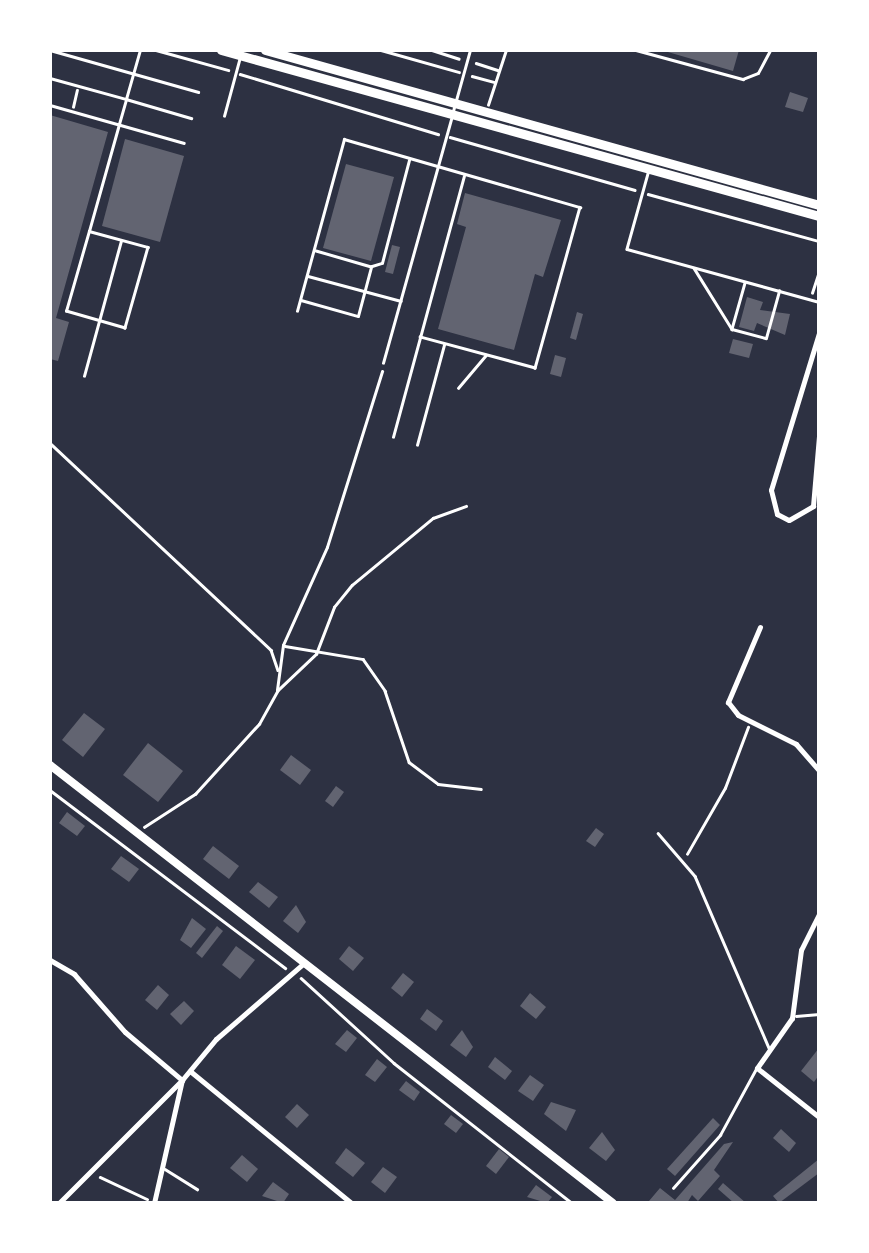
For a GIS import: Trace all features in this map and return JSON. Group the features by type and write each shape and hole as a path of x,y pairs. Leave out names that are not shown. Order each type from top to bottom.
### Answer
{"main road":[{"path":"221,50 819,205"},
{"path":"265,50 819,216"},
{"path":"50,764 613,1203"}],"street":[{"path":"819,333 772,490 778,514 789,520 813,506 819,436"},
{"path":"760,627 728,689 728,702 749,721 796,744 819,770"},
{"path":"819,914 801,950 792,1018 757,1068 819,1117"},
{"path":"50,960 74,974 125,1032 182,1080"},
{"path":"59,1203 182,1080 216,1039 304,963"},
{"path":"190,1071 351,1203"},
{"path":"156,1202 182,1080"}],"lane":[{"path":"50,50 198,92"},
{"path":"89,231 148,247 125,328 66,312 140,50"},
{"path":"384,363 470,50"},
{"path":"636,50 743,79 758,73 770,50"},
{"path":"224,116 241,56"},
{"path":"50,78 191,118"},
{"path":"50,105 184,142"},
{"path":"297,311 344,139 580,207 535,368 420,337"},
{"path":"313,250 371,266 382,263 410,158"},
{"path":"649,168 627,249 819,302"},
{"path":"393,436 464,175"},
{"path":"84,376 122,240"},
{"path":"300,300 358,316 371,266"},
{"path":"693,267 732,329 766,338 779,291"},
{"path":"306,276 400,301"},
{"path":"732,329 745,282"},
{"path":"417,445 445,344"},
{"path":"458,388 486,355"},
{"path":"658,834 685,860 770,1050"},
{"path":"792,1018 819,1014"},
{"path":"673,1188 720,1135 757,1068"},
{"path":"162,1167 198,1189"}],"path":[{"path":"156,50 418,128"},
{"path":"381,50 436,66"},
{"path":"432,50 459,59"},
{"path":"476,64 498,70 506,50"},
{"path":"810,300 819,272"},
{"path":"277,691 284,645 327,548 367,434 384,363"},
{"path":"50,443 271,650 279,671"},
{"path":"136,832 196,794 258,724 277,691 316,654 334,607 352,585 433,518 466,506"},
{"path":"284,645 316,654 354,654 375,672 409,762 425,778 481,789"},
{"path":"685,860 725,788 749,721"},
{"path":"50,790 294,974 572,1203"},
{"path":"90,1171 156,1202"}],"building":[{"path":"661,50 739,50 733,71"},
{"path":"790,92 808,98 803,112 785,107"},
{"path":"50,115 108,132 56,318 69,322 58,361 50,359"},
{"path":"125,139 184,156 160,242 102,226"},
{"path":"346,164 394,177 371,261 323,248"},
{"path":"465,193 561,220 543,277 535,274 514,350 438,329 466,227 457,224"},
{"path":"392,245 400,247 393,274 385,272"},
{"path":"747,297 763,302 760,310 790,314 785,335 757,323 754,331 739,327"},
{"path":"577,312 583,314 576,340 570,338"},
{"path":"733,339 753,344 749,358 729,353"},
{"path":"555,355 566,358 561,377 550,374"},
{"path":"84,713 105,729 83,757 62,740"},
{"path":"148,743 183,771 158,802 123,775"},
{"path":"291,755 311,770 300,785 280,770"},
{"path":"336,786 344,792 333,807 325,801"},
{"path":"67,812 85,826 77,836 59,823"},
{"path":"596,828 604,834 595,847 586,841"},
{"path":"213,846 239,866 229,879 203,859"},
{"path":"121,856 139,869 129,882 111,869"},
{"path":"258,882 278,897 269,908 249,892"},
{"path":"296,905 306,922 298,933 283,921"},
{"path":"192,918 206,929 191,948 180,940"},
{"path":"217,926 223,931 202,958 196,953"},
{"path":"236,946 255,960 240,979 222,965"},
{"path":"349,946 364,958 353,971 339,959"},
{"path":"403,973 414,982 402,997 391,988"},
{"path":"158,985 169,995 157,1010 145,1000"},
{"path":"530,993 546,1007 536,1019 520,1006"},
{"path":"184,1001 194,1011 181,1025 170,1014"},
{"path":"427,1009 443,1021 436,1031 420,1019"},
{"path":"347,1030 357,1038 346,1052 335,1044"},
{"path":"462,1030 473,1047 466,1057 450,1045"},
{"path":"819,1048 819,1075 814,1082 801,1071"},
{"path":"495,1057 512,1071 505,1080 488,1067"},
{"path":"377,1059 387,1067 375,1082 365,1075"},
{"path":"530,1075 544,1085 533,1101 518,1091"},
{"path":"406,1081 420,1092 414,1101 399,1090"},
{"path":"551,1102 576,1110 566,1131 544,1114"},
{"path":"297,1104 309,1115 297,1128 285,1117"},
{"path":"451,1115 463,1124 456,1133 444,1124"},
{"path":"713,1118 720,1125 675,1176 667,1169"},
{"path":"781,1129 796,1143 789,1152 773,1138"},
{"path":"602,1132 615,1150 606,1161 589,1148"},
{"path":"733,1142 714,1170 720,1176 698,1201 692,1195 687,1203 649,1201 660,1188 675,1200 724,1144"},
{"path":"346,1148 365,1163 353,1177 335,1163"},
{"path":"499,1149 509,1157 496,1174 486,1166"},
{"path":"242,1155 258,1169 247,1182 230,1168"},
{"path":"819,1159 819,1173 779,1203 773,1196"},
{"path":"383,1167 397,1177 385,1193 371,1182"},
{"path":"273,1182 289,1194 283,1203 262,1196"},
{"path":"723,1183 746,1203 734,1203 718,1189"},
{"path":"536,1185 552,1197 547,1203 527,1197"}]}
